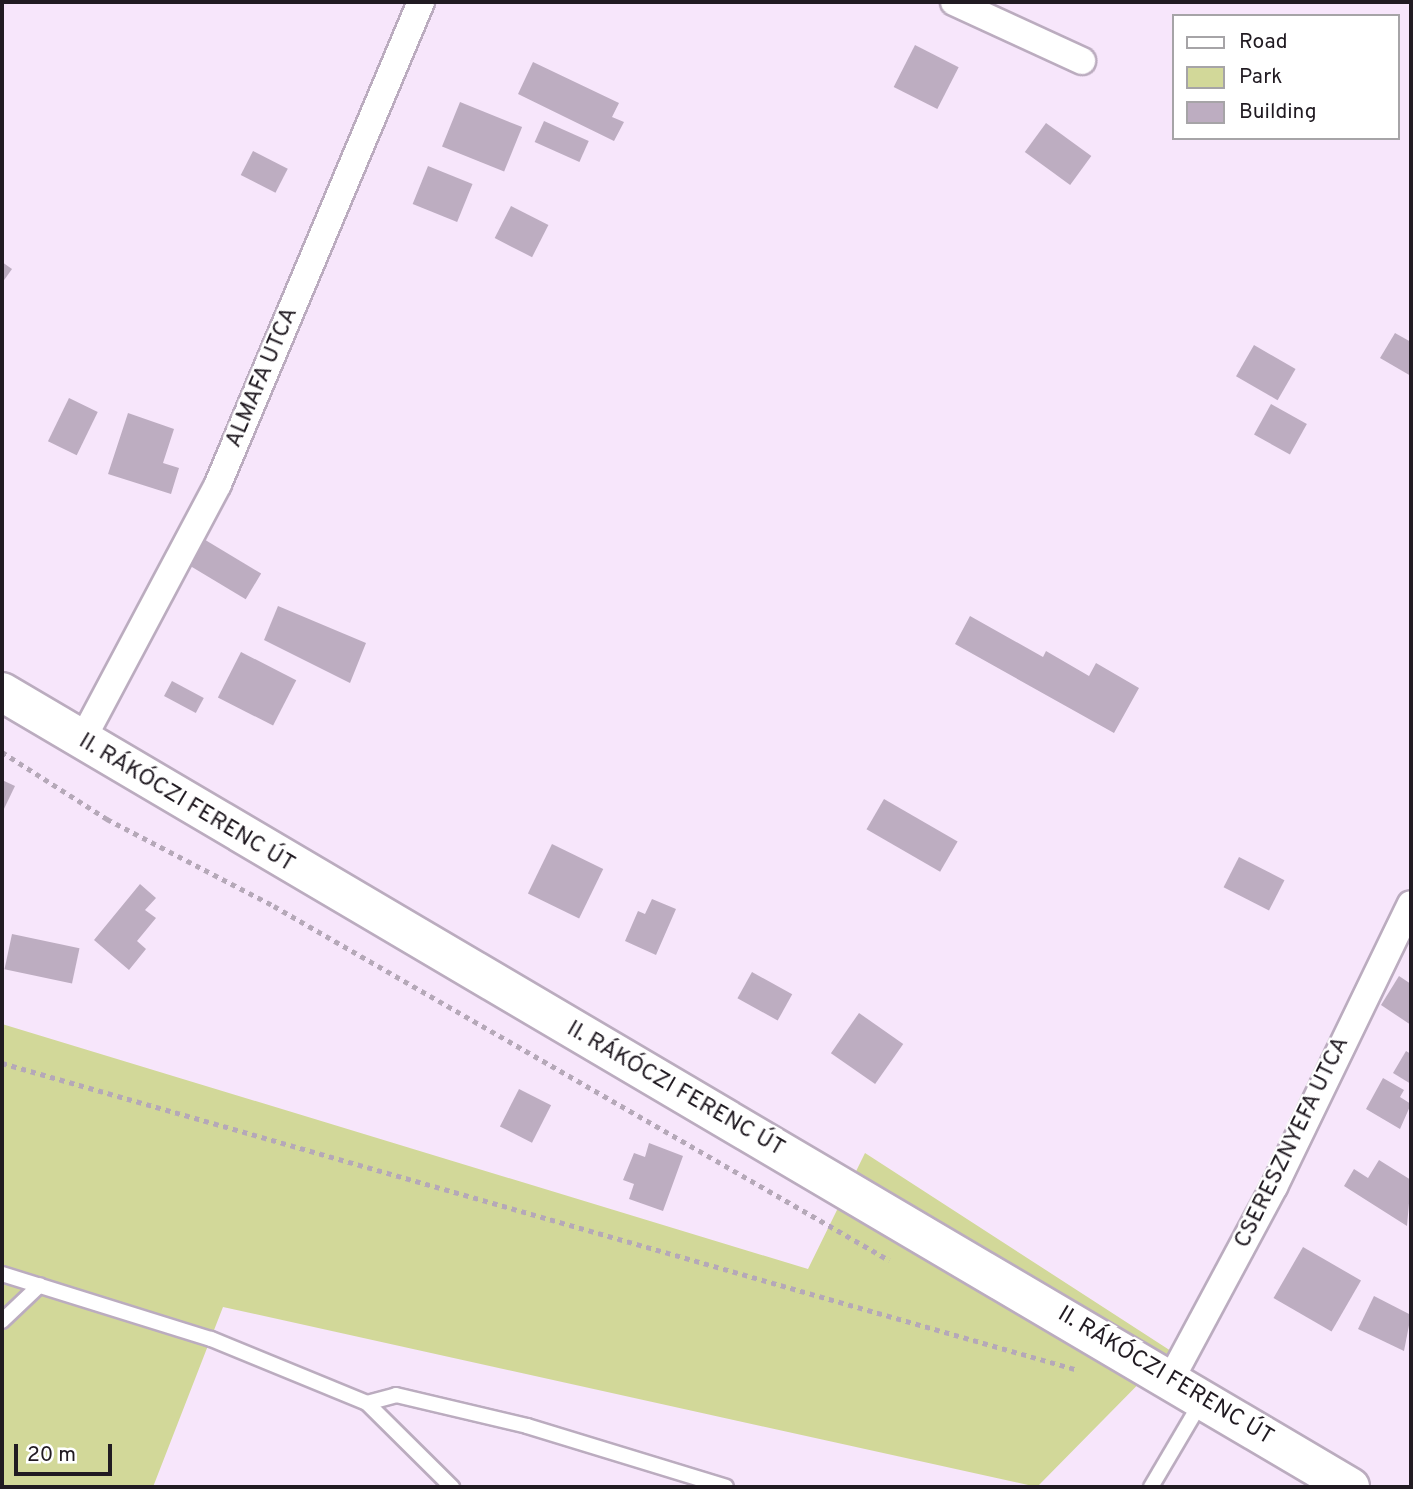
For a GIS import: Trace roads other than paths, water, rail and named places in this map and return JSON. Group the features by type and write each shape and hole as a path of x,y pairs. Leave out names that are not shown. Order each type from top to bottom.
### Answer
{"main road":[{"name":"II. RÁKÓCZI FERENC ÚT","path":"2,692 81,742 1203,1398 1350,1487"}],"street":[{"name":"ALMAFA UTCA","path":"81,742 218,484 421,2"},
{"path":"954,2 1082,61"},
{"name":"CSERESZNYEFA UTCA","path":"1171,1380 1274,1187 1411,904"}],"lane":[{"path":"2,1274 211,1339 367,1404 452,1487"},
{"path":"2,1321 40,1285"},
{"path":"367,1404 396,1395 527,1426 726,1487"},
{"path":"1151,1487 1203,1398"}]}
